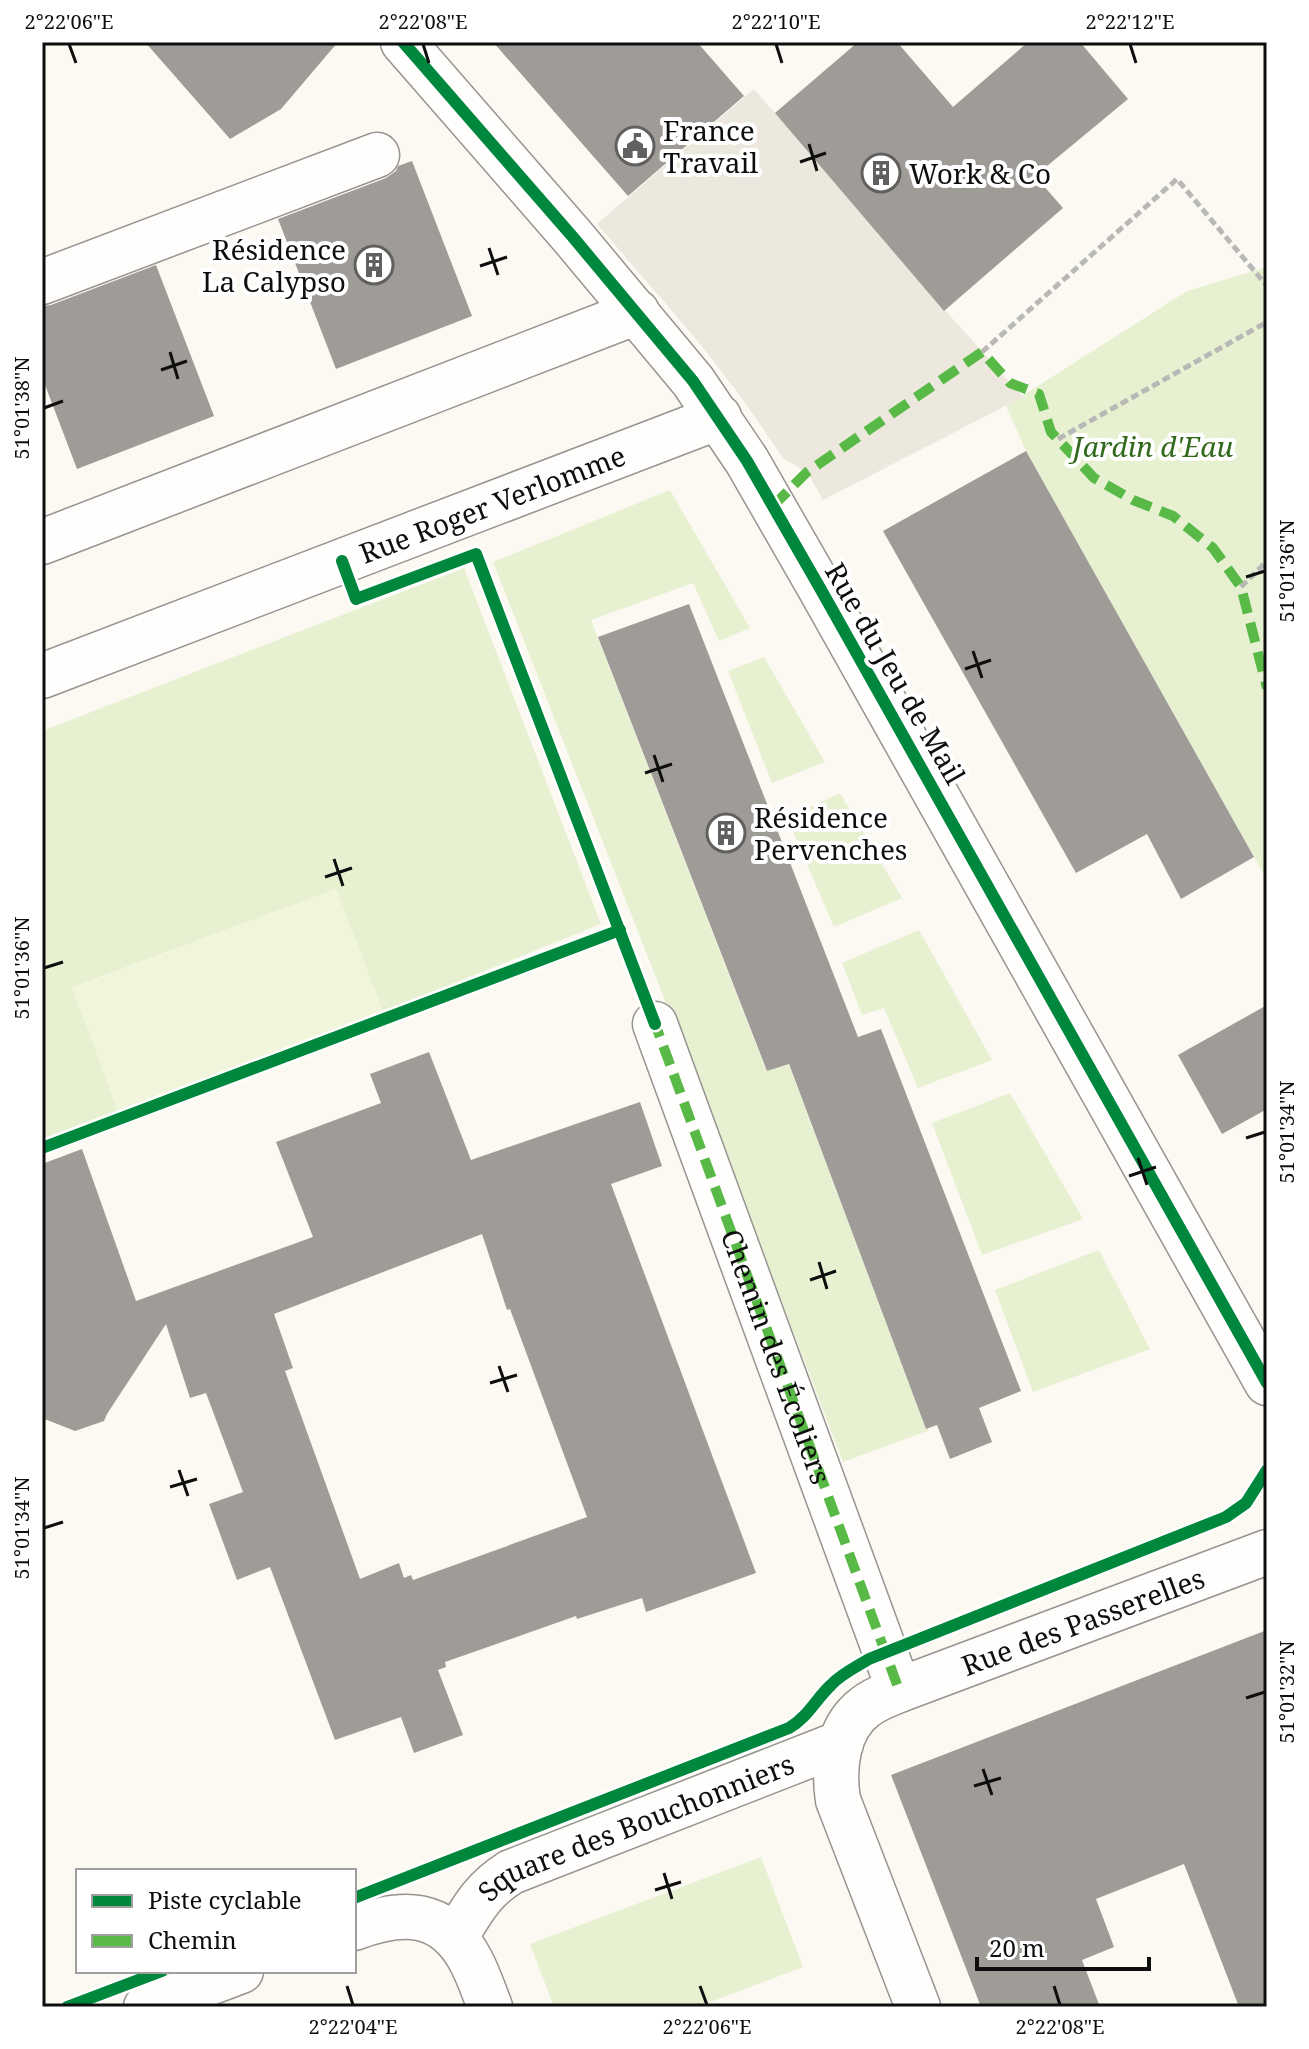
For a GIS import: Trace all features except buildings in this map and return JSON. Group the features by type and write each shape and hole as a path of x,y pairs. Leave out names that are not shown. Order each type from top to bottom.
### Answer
{"street":[{"name":"Rue du Jeu de Mail","path":"403,42 637,312 719,417 843,629 1267,1383"},
{"path":"42,282 377,155"},
{"path":"42,542 637,312"},
{"name":"Rue Roger Verlomme","path":"42,676 719,417"},
{"name":"Chemin des Écoliers","path":"655,1024 899,1690"},
{"name":"Rue des Passerelles","path":"899,1690 1267,1552"},
{"name":"Square des Bouchonniers","path":"899,1690 875,1700 854,1717 841,1743 835,1784 842,1814 918,2007"},
{"name":"Square des Bouchonniers","path":"455,1938 485,1890 511,1872 841,1743"},
{"path":"356,1927 379,1919 407,1916 433,1922 455,1938 472,1962 490,2007"},
{"path":"146,2007 236,1973"}],"path":[{"path":"982,352 1177,179 1267,286"},
{"path":"1058,439 1267,322"},
{"path":"1241,587 1267,561"}],"green space":[{"name":"Jardin d'Eau","path":"1267,267 1267,880 1026,451 1006,406 1187,291"},
{"path":"670,490 750,628 719,641 693,583 591,620 766,1070 789,1065 926,1429 930,1430 843,1462 493,562"},
{"path":"464,568 601,924 383,1012 336,889 73,987 118,1111 42,1140 42,731"},
{"path":"764,657 825,762 772,783 728,671"},
{"path":"840,793 902,898 834,927 787,818"},
{"path":"336,889 383,1012 118,1111 72,988"},
{"path":"919,930 992,1060 918,1088 884,1008 862,1015 842,963"},
{"path":"1010,1093 1083,1219 982,1255 932,1123"},
{"path":"1099,1250 1150,1349 1033,1392 995,1290"},
{"path":"761,1857 803,1967 697,2007 554,2007 530,1944"}],"shaded area":[{"path":"754,89 775,113 1005,169 900,260 1023,397 823,500 807,472 784,459 697,340 597,224"}],"marked path":[{"path":"773,506 807,472 982,352 1010,383 1039,394 1051,432 1094,478 1133,500 1173,516 1213,548 1241,587 1267,688"},
{"path":"653,1018 899,1690"}],"cycle path":[{"path":"403,42 693,381 747,461 1267,1383"},
{"path":"342,561 356,599 476,554 655,1024"},
{"path":"42,1148 620,930"},
{"path":"356,1897 789,1728 835,1681 869,1659 1226,1517 1246,1503 1267,1470"},
{"path":"67,2007 157,1973"}],"place":[{"name":"France Travail","path":"635,146"},
{"name":"Work & Co","path":"881,173"},
{"name":"Résidence La Calypso","path":"374,265"},
{"name":"Résidence Pervenches","path":"726,833"}]}
